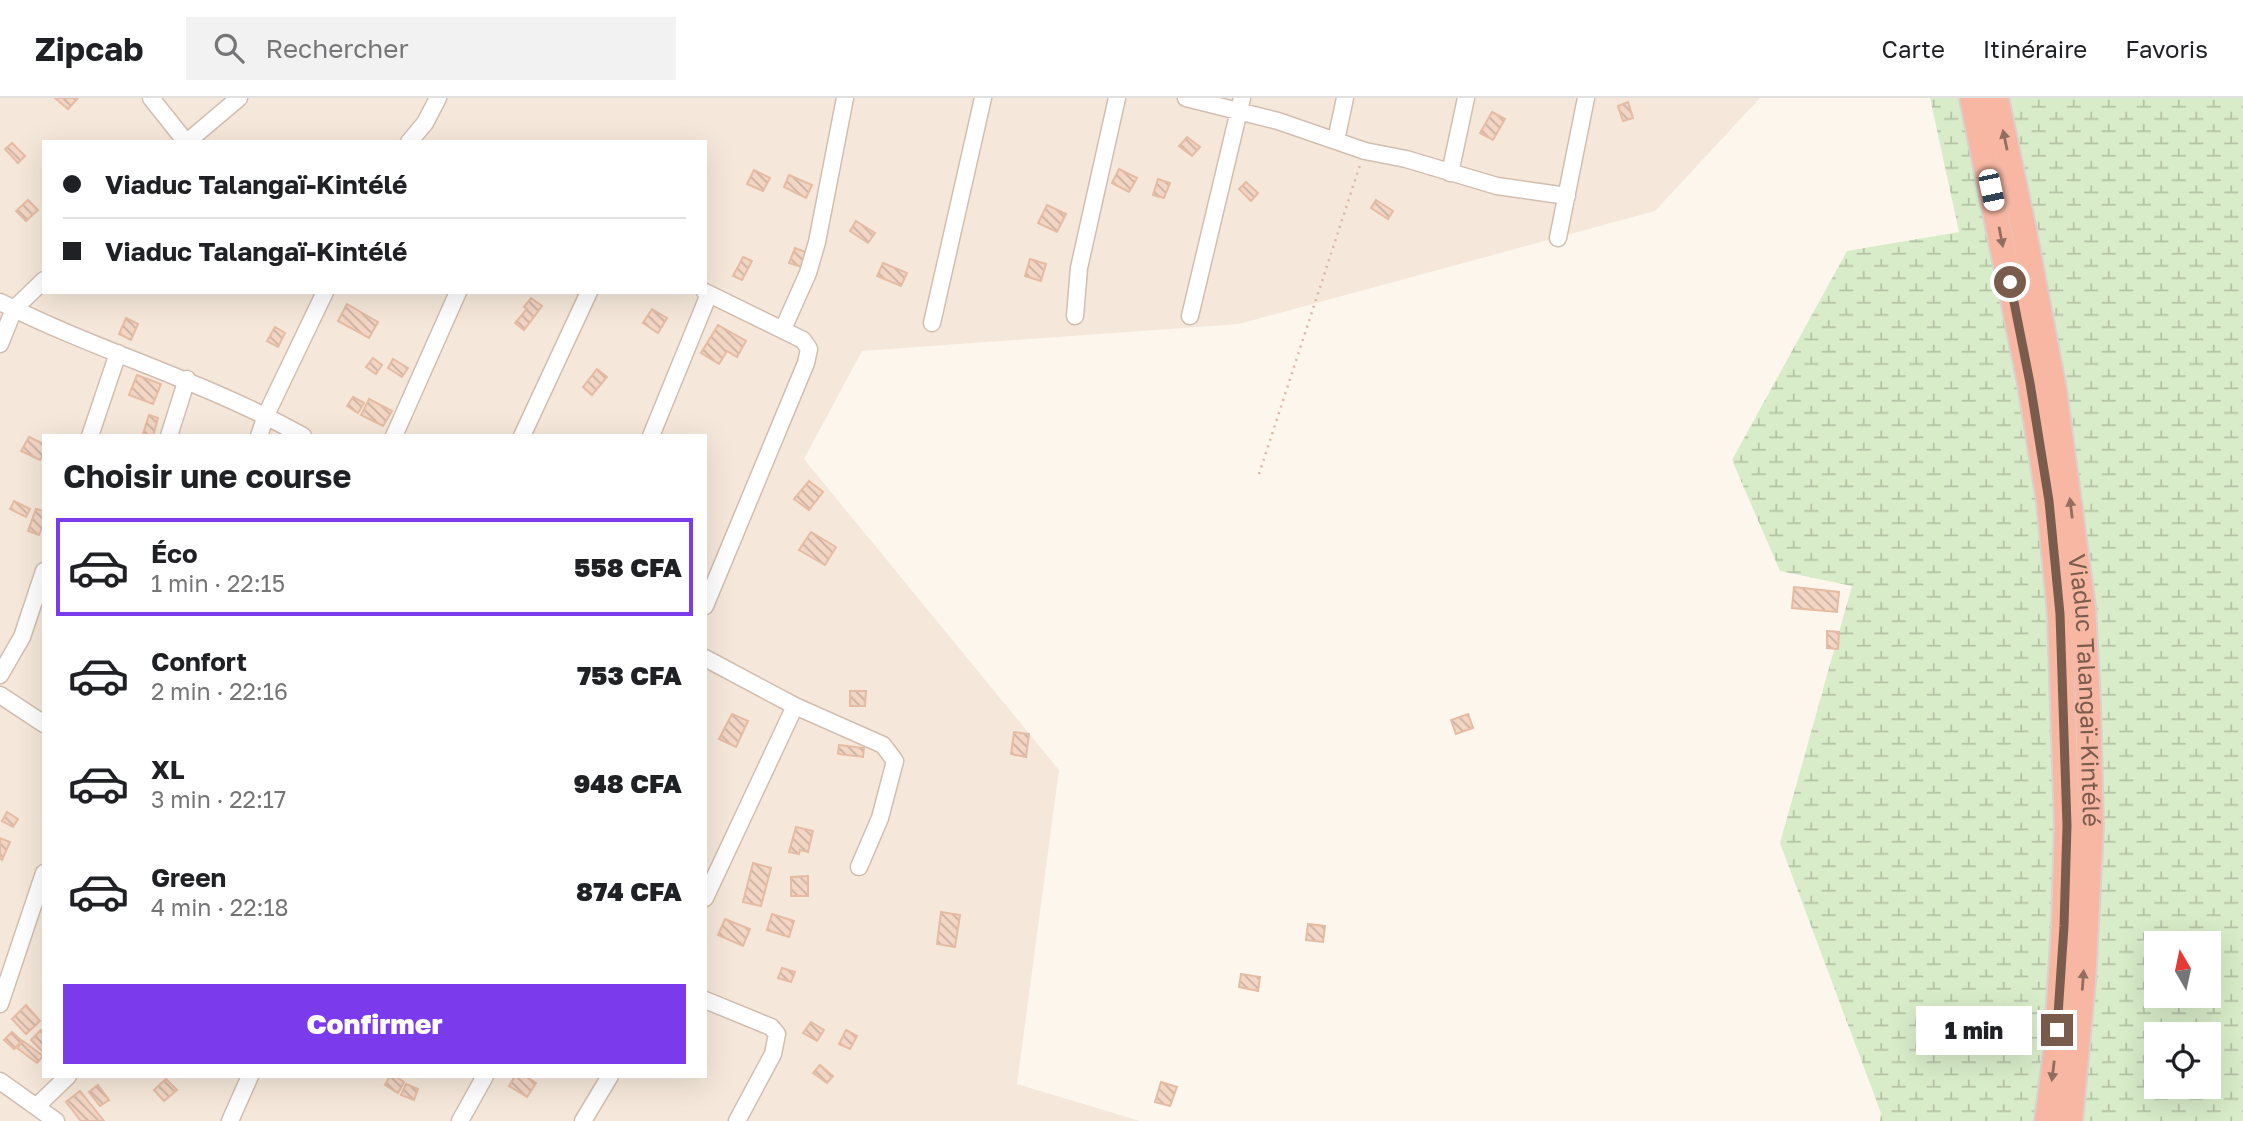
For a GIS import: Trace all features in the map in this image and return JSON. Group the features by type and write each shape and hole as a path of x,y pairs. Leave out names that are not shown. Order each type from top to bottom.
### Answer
{"highway":[{"name":"Viaduc Talangaï-Kintélé","path":"1972,98 2032,396 2049,501 2060,614 2067,826 2056,1052 2047,1121"},
{"name":"Viaduc Talangaï-Kintélé","path":"1996,98 2054,390 2083,607 2091,826 2083,981 2070,1121"}],"street":[{"path":"151,98 185,140"},
{"path":"189,140 239,98"},
{"path":"411,140 425,123 438,98"},
{"path":"783,330 808,273 817,242 845,98"},
{"path":"932,323 984,98"},
{"path":"1075,316 1079,268 1117,98"},
{"path":"1186,98 1241,104 1278,121 1365,150 1406,159 1497,186 1567,196"},
{"path":"1336,141 1345,98"},
{"path":"1450,173 1466,98"},
{"path":"1559,238 1586,98"},
{"path":"1190,316 1241,104"},
{"path":"0,344 7,306 42,281"},
{"path":"707,293 807,344 809,355 707,602"},
{"path":"259,434 325,294"},
{"path":"395,434 457,294"},
{"path":"523,434 588,294"},
{"path":"653,434 707,294"},
{"path":"7,306 187,379 266,415 299,434"},
{"path":"90,434 118,353"},
{"path":"170,434 187,379"},
{"path":"0,675 22,637 42,577"},
{"path":"707,660 795,706 883,745 895,761 880,818 859,867"},
{"path":"0,695 42,723"},
{"path":"707,894 795,706"},
{"path":"0,1004 42,879"},
{"path":"707,1001 771,1027 778,1034 773,1054 737,1121"},
{"path":"37,1106 66,1078"},
{"path":"230,1121 249,1078"},
{"path":"460,1121 484,1078"},
{"path":"583,1121 609,1078"},
{"path":"0,1081 56,1121"}],"path":[{"path":"1259,474 1365,150"}],"shaded area":[{"path":"0,98 1760,98 1655,211 1239,324 862,351 804,459 1059,770 1017,1084 1140,1121 0,1121"}],"green space":[{"path":"1930,98 2243,98 2243,1121 1880,1121 1881,1113 1780,843 1852,586 1780,571 1732,460 1847,251 1959,232"}],"building":[{"path":"55,98 78,98 68,109"},
{"path":"1628,102 1633,118 1623,121 1618,106"},
{"path":"1492,112 1505,119 1493,140 1480,133"},
{"path":"1187,137 1200,147 1192,156 1179,146"},
{"path":"12,143 25,156 18,163 5,149"},
{"path":"1119,169 1137,178 1129,192 1112,183"},
{"path":"754,170 770,178 763,191 747,184"},
{"path":"789,175 812,185 806,198 784,187"},
{"path":"1158,179 1170,183 1164,198 1153,195"},
{"path":"1246,182 1258,193 1251,201 1239,189"},
{"path":"28,200 38,210 26,221 16,211"},
{"path":"1376,200 1393,211 1388,219 1371,208"},
{"path":"1047,205 1066,214 1057,232 1038,223"},
{"path":"856,221 875,233 868,243 850,231"},
{"path":"795,248 808,253 802,267 789,263"},
{"path":"743,257 752,261 742,280 733,276"},
{"path":"1030,259 1046,264 1041,281 1025,276"},
{"path":"883,263 907,273 901,286 877,276"},
{"path":"531,298 542,306 524,330 515,323 527,309 524,307"},
{"path":"347,304 378,322 369,338 338,321"},
{"path":"652,309 667,318 658,333 643,323"},
{"path":"126,318 138,324 131,340 119,334"},
{"path":"718,325 746,341 737,357 727,351 719,364 701,353"},
{"path":"275,327 285,333 278,347 267,341"},
{"path":"373,358 382,365 376,374 366,367"},
{"path":"393,359 408,368 402,377 388,368"},
{"path":"597,369 607,377 592,395 583,387"},
{"path":"137,375 161,384 153,404 129,395"},
{"path":"353,397 364,403 358,413 347,406"},
{"path":"369,399 392,411 383,426 361,415"},
{"path":"149,415 158,418 154,434 143,434"},
{"path":"29,437 42,443 40,460 21,451"},
{"path":"809,481 823,492 809,510 794,499"},
{"path":"14,501 30,509 26,517 10,509"},
{"path":"36,509 42,510 39,535 28,531"},
{"path":"811,532 836,547 825,565 799,550"},
{"path":"1794,587 1839,592 1837,612 1792,608"},
{"path":"1827,631 1839,632 1838,649 1827,648"},
{"path":"850,691 866,691 865,706 850,706"},
{"path":"732,714 748,721 736,747 719,739"},
{"path":"1468,714 1473,728 1456,734 1451,720"},
{"path":"1014,732 1029,734 1026,757 1011,754"},
{"path":"839,745 864,748 863,757 838,754"},
{"path":"7,812 18,819 13,827 2,821"},
{"path":"796,827 813,831 808,852 789,852"},
{"path":"0,838 10,842 2,860 0,858"},
{"path":"753,863 771,868 761,906 743,902"},
{"path":"808,876 808,896 791,896 791,877"},
{"path":"941,912 960,915 955,947 937,944"},
{"path":"772,914 794,921 789,937 767,930"},
{"path":"725,919 750,929 743,946 718,935"},
{"path":"1308,924 1325,926 1323,942 1306,940"},
{"path":"782,968 795,972 791,982 778,978"},
{"path":"1241,974 1260,977 1258,991 1239,987"},
{"path":"26,1005 40,1021 26,1034 12,1019"},
{"path":"811,1022 824,1030 817,1041 803,1033"},
{"path":"41,1030 42,1051 31,1040"},
{"path":"846,1030 857,1036 850,1049 839,1044"},
{"path":"12,1032 22,1041 14,1049 4,1040"},
{"path":"23,1041 42,1057 37,1063 17,1048"},
{"path":"820,1065 833,1076 827,1083 813,1073"},
{"path":"389,1078 398,1078 404,1082 398,1093 385,1085"},
{"path":"514,1078 528,1078 536,1083 527,1097 509,1086"},
{"path":"166,1079 177,1090 164,1101 154,1090"},
{"path":"1161,1082 1177,1087 1170,1106 1155,1102"},
{"path":"406,1084 418,1089 414,1100 401,1095"},
{"path":"98,1085 109,1100 100,1106 89,1092"},
{"path":"80,1091 104,1121 81,1121 66,1102"}],"route":[{"path":"2010,282 2049,501 2060,614 2067,826 2057,1030"}]}
